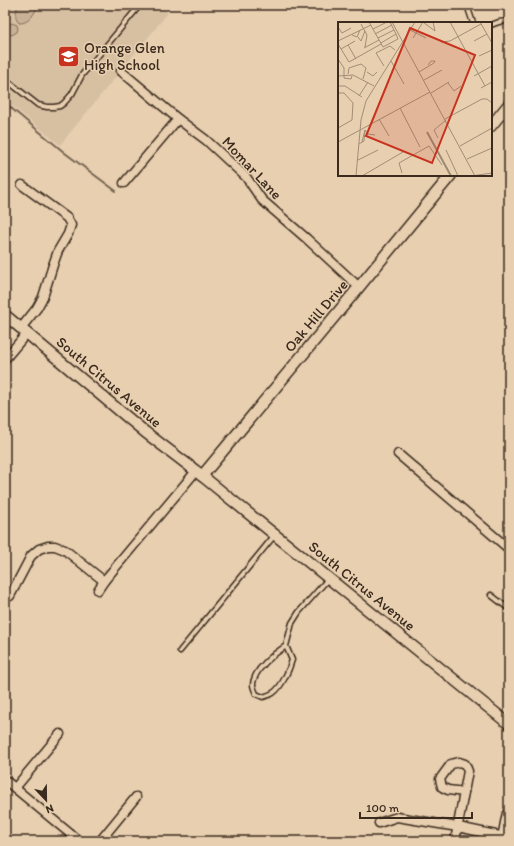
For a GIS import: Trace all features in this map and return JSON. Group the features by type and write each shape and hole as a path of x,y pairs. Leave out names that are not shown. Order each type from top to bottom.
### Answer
{"main road":[{"path":"504,839 509,815"}],"street":[{"name":"Momar Lane","path":"121,71 178,119 206,140 246,177 262,200 307,238 359,287"},
{"path":"492,125 509,104"},
{"path":"124,183 178,119"},
{"name":"Oak Hill Drive","path":"199,473 359,287 451,176"},
{"path":"5,359 43,297 55,258 68,234 71,225 68,218 22,185"},
{"name":"South Citrus Avenue","path":"5,315 145,432 199,473 328,579 509,724"},
{"path":"398,454 509,549"},
{"path":"98,590 104,581 199,473"},
{"path":"10,596 31,556 38,549 48,546 55,546 65,550 104,581"},
{"path":"15,788 60,734"},
{"path":"5,780 79,841"},
{"path":"455,841 464,792"},
{"path":"100,841 136,797"},
{"path":"379,823 398,817 458,827 504,839"}],"lane":[{"path":"5,79 38,105 54,107 60,106 72,94 82,75 140,5"},
{"path":"467,5 472,22"},
{"path":"492,25 509,21"},
{"path":"180,651 275,535"},
{"path":"286,646 277,652 256,674 253,685 256,694 263,697 273,693 282,684 292,660 286,646 292,623 299,612 328,579"},
{"path":"492,596 509,609"}],"shaded area":[{"name":"Orange Glen High School","path":"5,5 159,5 168,13 60,145 5,100"},
{"path":"18,5 38,5 29,20 19,23 16,17"},
{"path":"12,23 17,25 18,29 17,32 12,35 7,33 6,30"}],"waterway":[{"path":"5,103 65,153 116,191"}],"place":[{"name":"Orange Glen High School","path":"69,57"}]}
